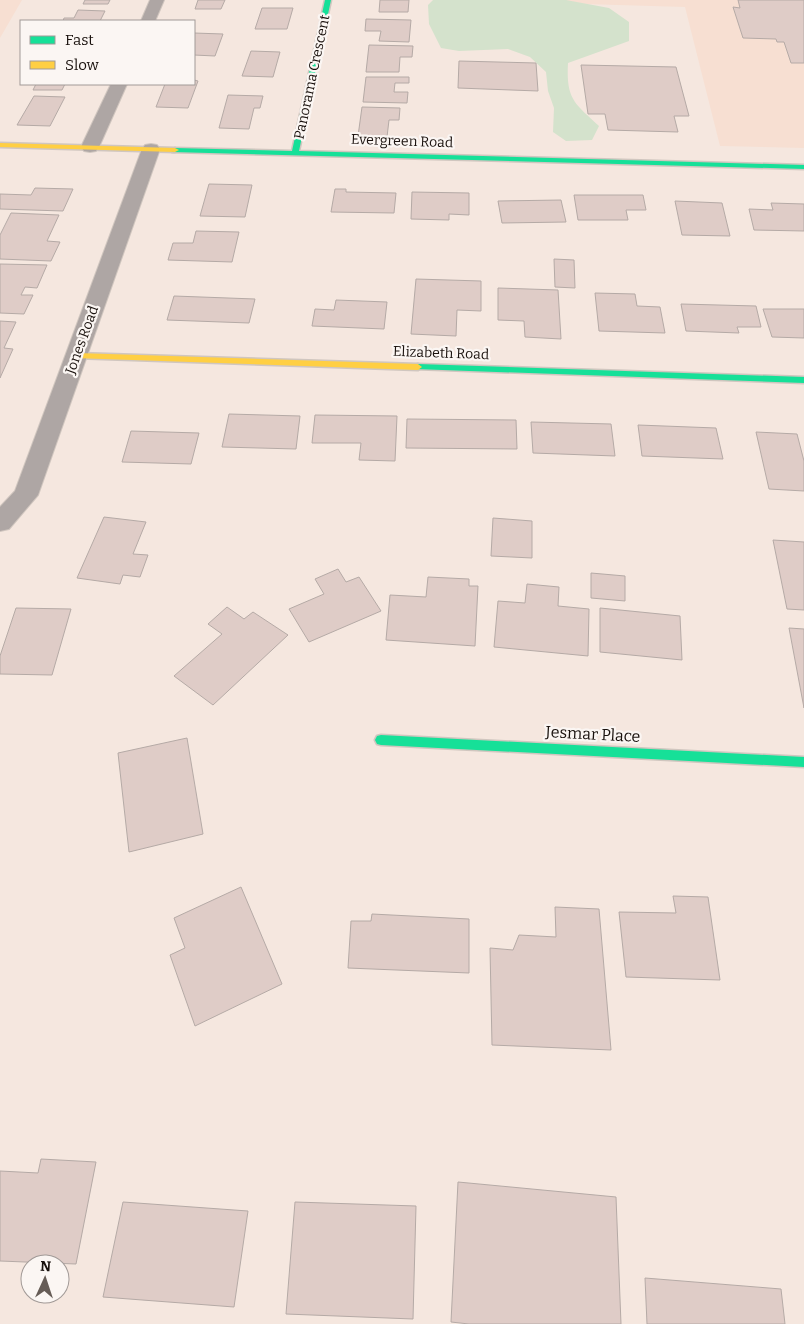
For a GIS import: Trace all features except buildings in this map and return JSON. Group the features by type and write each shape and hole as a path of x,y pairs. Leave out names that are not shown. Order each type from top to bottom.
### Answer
{"street":[{"path":"148,20 157,0"},
{"name":"Panorama Crescent","path":"295,153 328,0"},
{"path":"90,147 119,85"},
{"name":"Evergreen Road","path":"0,145 804,168"},
{"name":"Jones Road","path":"0,522 26,495 151,149"},
{"name":"Elizabeth Road","path":"76,356 804,380"},
{"name":"Jesmar Place","path":"381,740 804,762"}],"shaded area":[{"path":"0,0 22,0 0,38"},
{"path":"447,0 804,0 804,148 720,146 685,7"}],"green space":[{"path":"433,0 566,0 609,8 629,22 629,41 568,63 570,93 583,112 599,126 592,140 566,141 553,132 554,108 548,91 546,72 530,57 508,49 459,51 441,48 429,24 428,5"}],"traffic: fast":[{"path":"295,153 328,0"},
{"path":"175,150 804,167"},
{"path":"418,367 804,380"},
{"path":"381,740 804,762"}],"traffic: slow":[{"path":"0,145 175,150"},
{"path":"77,356 418,367"}]}
